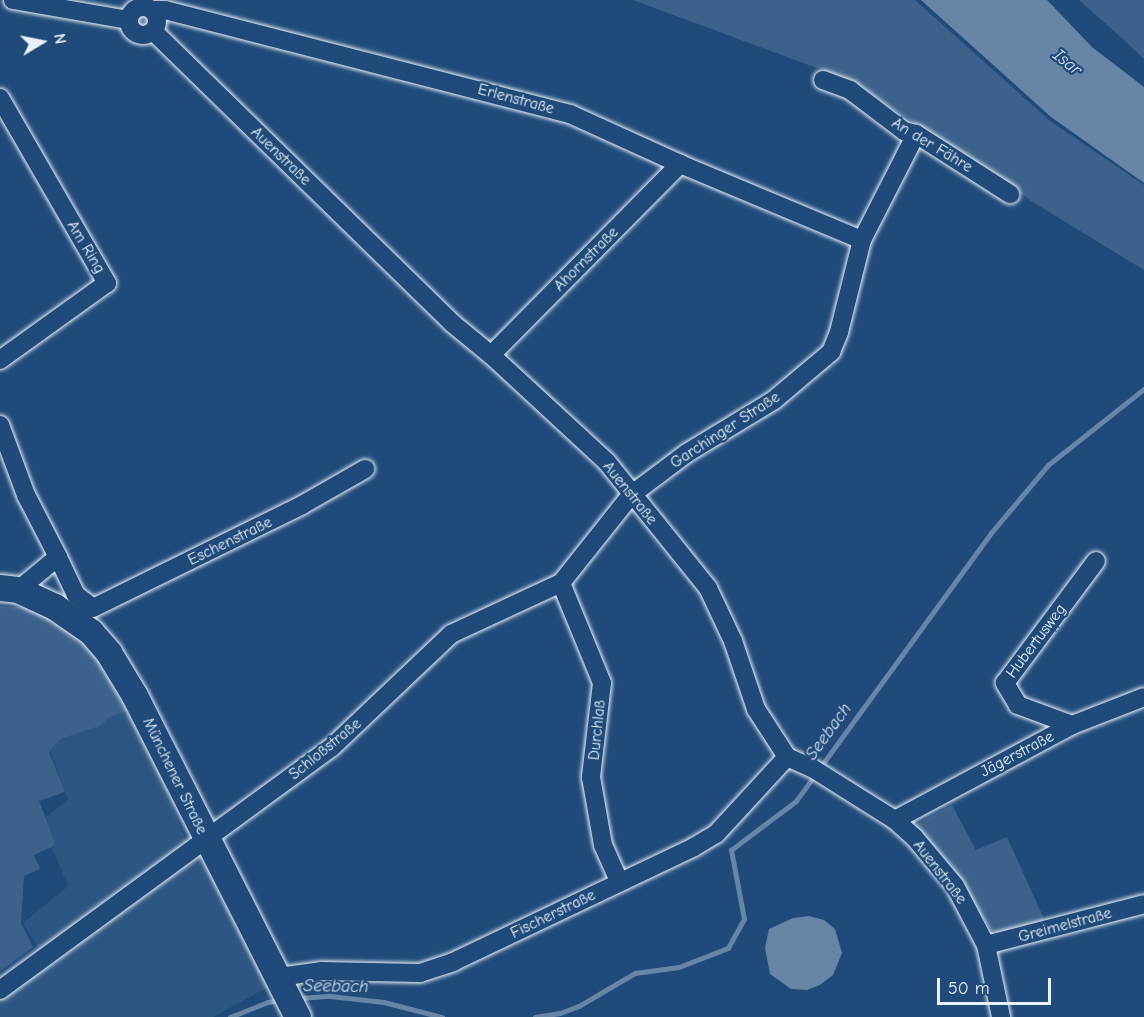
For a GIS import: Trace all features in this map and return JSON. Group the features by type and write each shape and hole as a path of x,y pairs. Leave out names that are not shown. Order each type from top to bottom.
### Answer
{"main road":[{"name":"Münchener Straße","path":"9,589 92,620 135,696 289,998"}],"street":[{"path":"13,0 129,20"},
{"path":"147,6 157,18 153,31 139,35 131,29 129,20 135,9 147,6"},
{"name":"Erlenstraße","path":"147,6 570,114 680,164 862,240"},
{"name":"Auenstraße","path":"153,31 452,322 606,461 708,588 733,641 756,709 787,757 818,771 895,820 914,837 955,886 986,945 1000,1017"},
{"name":"An der Fähre","path":"823,80 850,90 904,131 916,134 1010,194"},
{"name":"Am Ring","path":"0,98 107,283 0,360"},
{"name":"Garchinger Straße","path":"631,495 687,453 774,400 831,352 839,332 862,240 916,134"},
{"name":"Ahornstraße","path":"491,355 680,164"},
{"path":"0,425 26,495 76,595 92,620"},
{"name":"Eschenstraße","path":"92,620 302,506 365,469"},
{"name":"Schloßstraße","path":"0,990 332,747 451,634 561,584 631,495"},
{"path":"9,589 58,557"},
{"name":"Hubertusweg","path":"1072,725 1018,705 1005,683 1096,561"},
{"name":"Durchlaß","path":"561,584 602,683 591,777 603,845 619,881"},
{"name":"Jägerstraße","path":"895,820 1072,725 1144,697"},
{"name":"Fischerstraße","path":"289,998 321,971 420,973 453,962 694,847 716,834 787,757"},
{"name":"Greimelstraße","path":"986,945 1144,904"}],"shaded area":[{"path":"633,0 915,0 1050,121 1144,185 1144,270 1036,204 852,81"},
{"path":"1079,0 1144,0 1144,59 1124,40"},
{"path":"0,606 35,608 85,640 132,709 110,717 99,726 60,739 49,752 65,792 39,801 55,841 52,847 34,855 40,869 24,876 21,923 33,947 0,971"},
{"path":"26,683 139,713 182,832 254,938 275,983 213,1017 0,1017 0,998 49,966 23,923 68,886 52,847 55,841 46,817 68,800"},
{"path":"952,805 976,850 1007,837 1045,921 998,933 991,930 950,865 915,825"}],"water":[{"name":"Isar","path":"921,0 1047,0 1092,47 1144,87 1144,183 1051,117"},
{"path":"809,916 824,920 835,929 842,953 833,975 820,985 807,990 791,989 770,974 765,948 769,929 793,918"}],"waterway":[{"name":"Seebach","path":"819,769 991,533 1048,465 1144,389"},
{"name":"Seebach","path":"535,1017 560,1013 579,1006 635,973 679,967 728,948 744,919 731,850 796,801 814,776"},
{"name":"Seebach","path":"299,998 330,996 384,1002 442,1017"},
{"name":"Seebach","path":"230,1017 268,1002 281,1000"}]}
